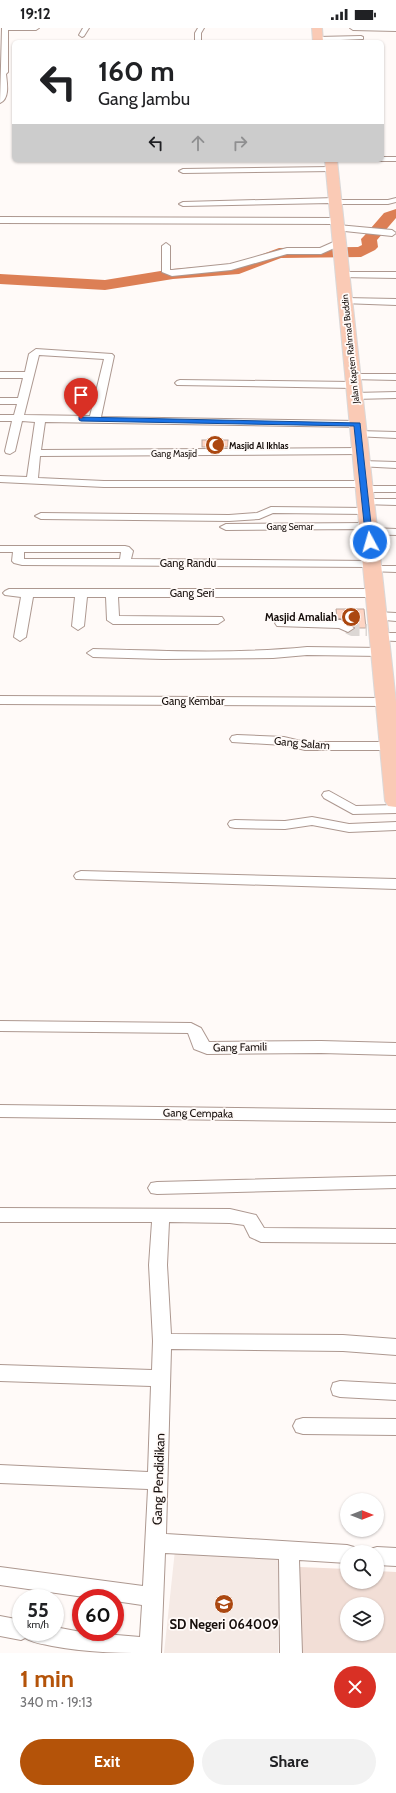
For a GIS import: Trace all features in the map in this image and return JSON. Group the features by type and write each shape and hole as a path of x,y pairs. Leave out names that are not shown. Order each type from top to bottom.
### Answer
{"main road":[{"name":"Jalan Kapten Rahmad Buddin","path":"331,164 372,566 389,697 392,727 390,746 395,773 396,801"}],"street":[{"path":"0,101 4,90 2,45 4,29 36,28"},
{"path":"82,35 86,28"},
{"path":"198,40 198,33 201,28"},
{"path":"353,28 396,29"},
{"path":"318,36 361,38"},
{"path":"4,90 12,90"},
{"path":"384,159 396,159"},
{"path":"183,171 331,164"},
{"path":"183,204 335,201 388,202 396,200"},
{"path":"0,220 337,224 392,233"},
{"path":"166,246 166,272 172,273 238,266 272,254 287,251 340,250"},
{"path":"342,275 396,275"},
{"path":"345,301 396,302"},
{"path":"10,451 34,354 39,352 109,356 95,419"},
{"path":"0,375 29,375"},
{"path":"354,386 396,377"},
{"path":"180,383 354,386 396,395"},
{"path":"0,401 22,401"},
{"path":"0,418 95,419 359,444 396,435"},
{"path":"32,480 40,419"},
{"path":"359,444 396,465"},
{"name":"Gang Masjid","path":"36,453 359,444"},
{"path":"0,479 117,484 366,507 396,532"},
{"path":"366,507 396,490"},
{"path":"41,516 229,518 260,516 271,510 366,507 396,502"},
{"name":"Gang Semar","path":"213,527 366,507"},
{"name":"Gang Randu","path":"0,548 19,548 19,562 372,566 396,569"},
{"name":"Gang Seri","path":"9,593 375,593"},
{"path":"20,637 28,593"},
{"path":"78,626 81,594"},
{"path":"112,594 113,620 218,620"},
{"path":"93,653 164,656 273,654 307,651 380,634 396,617"},
{"path":"281,623 341,624 348,628"},
{"name":"Gang Kembar","path":"0,700 389,697"},
{"name":"Gang Salam","path":"237,740 284,741 305,746 390,746"},
{"path":"329,795 353,810 396,809"},
{"path":"235,824 285,825 312,821 349,828 396,826"},
{"path":"81,876 396,884"},
{"name":"Gang Famili","path":"0,1026 191,1028 196,1030 199,1035 200,1046 207,1048 306,1047 396,1049"},
{"name":"Gang Cempaka","path":"0,1111 396,1116"},
{"path":"157,1188 396,1182"},
{"path":"0,1215 235,1216 250,1220 256,1232 261,1236 396,1236"},
{"name":"Gang Pendidikan","path":"150,1650 156,1543 162,1341 158,1265 161,1216"},
{"path":"162,1341 343,1343 396,1347"},
{"path":"0,1373 161,1378"},
{"path":"340,1389 396,1392"},
{"path":"303,1426 396,1427"},
{"path":"0,1474 158,1481"},
{"path":"156,1543 340,1554"},
{"path":"290,1552 291,1653"},
{"path":"384,1556 396,1557"},
{"path":"0,1576 152,1597"},
{"path":"0,1626 12,1628"},
{"path":"64,1638 150,1650"}],"shaded area":[{"name":"SD Negeri 064009","path":"175,1550 279,1555 278,1653 164,1653"},
{"path":"300,1567 340,1569 340,1589 384,1589 384,1571 396,1572 396,1653 301,1653"}],"building":[{"name":"Masjid Al Ikhlas","path":"202,440 228,440 228,447 202,447"},
{"name":"Masjid Amaliah","path":"336,609 364,609 366,628 355,628 342,619 337,618"}],"waterway":[{"path":"0,279 105,285 173,274 239,269 279,253 361,252 370,247 369,239 389,216 396,213"}],"tunnel":[{"path":"348,628 352,630 367,630"}],"place":[{"name":"Masjid Al Ikhlas","path":"215,445"},
{"name":"Masjid Amaliah","path":"351,617"},
{"name":"SD Negeri 064009","path":"224,1604"}],"route":[{"path":"81,419 358,424 370,542"}]}
